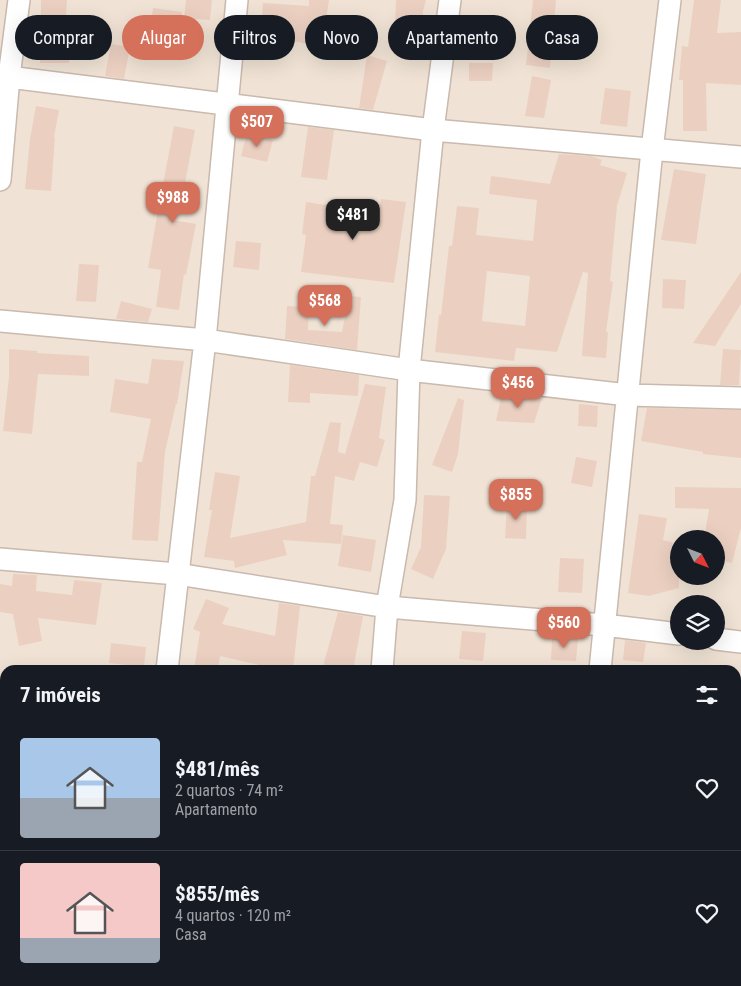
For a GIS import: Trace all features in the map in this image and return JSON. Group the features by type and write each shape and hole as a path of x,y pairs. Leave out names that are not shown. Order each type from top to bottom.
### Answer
{"street":[{"path":"0,180 5,76 19,0"},
{"path":"168,665 205,340 237,0"},
{"path":"382,665 388,607 405,500 409,370 433,130 450,0"},
{"path":"600,665 652,150 670,0"},
{"path":"5,76 433,130 741,157"},
{"path":"0,321 205,340 409,370 628,395 741,398"},
{"path":"0,558 177,574 388,607 604,625 670,633"},
{"path":"725,640 741,642"}],"shaded area":[{"path":"0,0 741,0 741,665 0,665"}],"building":[{"path":"41,0 67,0 66,15 41,15"},
{"path":"186,0 212,0 210,20 204,20 204,15 184,15"},
{"path":"309,0 329,0 327,15 305,15 305,44 295,41 295,15 262,15 263,3 309,6"},
{"path":"396,0 426,0 423,15 395,15"},
{"path":"533,0 556,0 555,15 531,15"},
{"path":"694,0 721,0 717,33 741,32 741,85 706,83 707,131 683,131 683,80 679,80 682,46 688,47"},
{"path":"153,8 182,12 182,15 152,15"},
{"path":"112,44 122,46 122,60 128,60 124,79 105,76 108,60 112,60"},
{"path":"378,58 387,61 373,110 359,108 366,60 378,60"},
{"path":"40,60 69,60 69,63 40,63"},
{"path":"527,60 551,60 550,68 526,65"},
{"path":"469,63 493,63 492,81 469,81"},
{"path":"532,76 551,80 544,118 525,116"},
{"path":"605,88 631,91 627,127 600,124"},
{"path":"36,106 59,110 54,137 51,191 25,189 30,139"},
{"path":"174,126 195,130 185,183 189,184 173,220 196,224 186,275 184,274 179,310 156,307 161,270 148,268 160,198 166,184 163,184"},
{"path":"308,127 334,130 327,180 301,177"},
{"path":"247,133 273,140 267,162 241,156"},
{"path":"559,154 592,156 602,160 600,165 627,173 617,206 610,281 613,282 606,332 608,332 606,358 582,356 588,273 583,272 557,352 516,348 514,361 435,352 449,246 452,246 457,206 479,208 476,235 533,241 537,200 489,194 491,176 550,184","holes":["487,271 530,276 525,326 482,321"]},
{"path":"674,169 706,174 696,244 661,240"},
{"path":"381,199 406,202 394,283 301,272 306,235 302,234 306,202 379,213"},
{"path":"236,241 261,243 259,270 233,267"},
{"path":"79,264 99,265 96,302 76,301"},
{"path":"741,272 741,304 715,346 693,343"},
{"path":"663,279 686,280 684,309 662,308"},
{"path":"349,296 361,297 357,350 285,339 287,306 309,307 308,330 342,332"},
{"path":"121,301 152,309 148,322 116,319"},
{"path":"9,349 37,351 37,353 89,356 89,376 38,374 32,434 3,431 9,377"},
{"path":"723,349 741,350 739,385 720,385"},
{"path":"152,359 184,361 177,404 165,452 158,541 132,540 137,462 142,462 151,419 110,412 115,379 148,384"},
{"path":"290,365 359,375 358,396 310,393 310,403 288,402"},
{"path":"365,384 386,387 379,438 385,440 377,467 360,462 354,481 335,476 330,524 343,525 341,544 283,540 287,555 235,568 234,561 204,557 212,510 209,510 215,472 240,476 230,538 306,522 311,476 315,476 330,422 341,423 338,452 345,454"},
{"path":"502,393 542,398 534,423 496,421"},
{"path":"458,398 464,400 458,454 452,472 432,465"},
{"path":"579,404 598,406 597,427 578,426"},
{"path":"647,408 741,410 741,458 703,454 703,452 641,441"},
{"path":"576,457 597,461 592,487 571,483"},
{"path":"675,487 741,488 741,528 732,563 725,561 725,530 706,530 709,509 675,508"},
{"path":"424,495 450,496 446,549 433,579 411,569 421,547"},
{"path":"507,502 527,503 526,539 505,538"},
{"path":"639,514 667,518 663,540 670,542 670,585 679,585 679,588 649,596 628,593"},
{"path":"343,535 376,540 371,572 338,566"},
{"path":"560,558 584,559 582,593 558,592"},
{"path":"13,574 37,575 36,591 72,595 74,580 102,583 96,625 38,618 42,641 19,646 13,614 0,612 0,584 12,586"},
{"path":"206,599 229,608 222,624 275,636 279,603 300,606 294,665 259,665 220,656 219,665 195,665 200,632 193,629"},
{"path":"338,612 363,616 354,665 323,665"},
{"path":"462,631 486,633 483,661 459,659"},
{"path":"552,637 578,638 576,661 551,660"},
{"path":"625,640 646,643 643,662 623,660"},
{"path":"111,643 146,647 144,665 109,663"}]}
